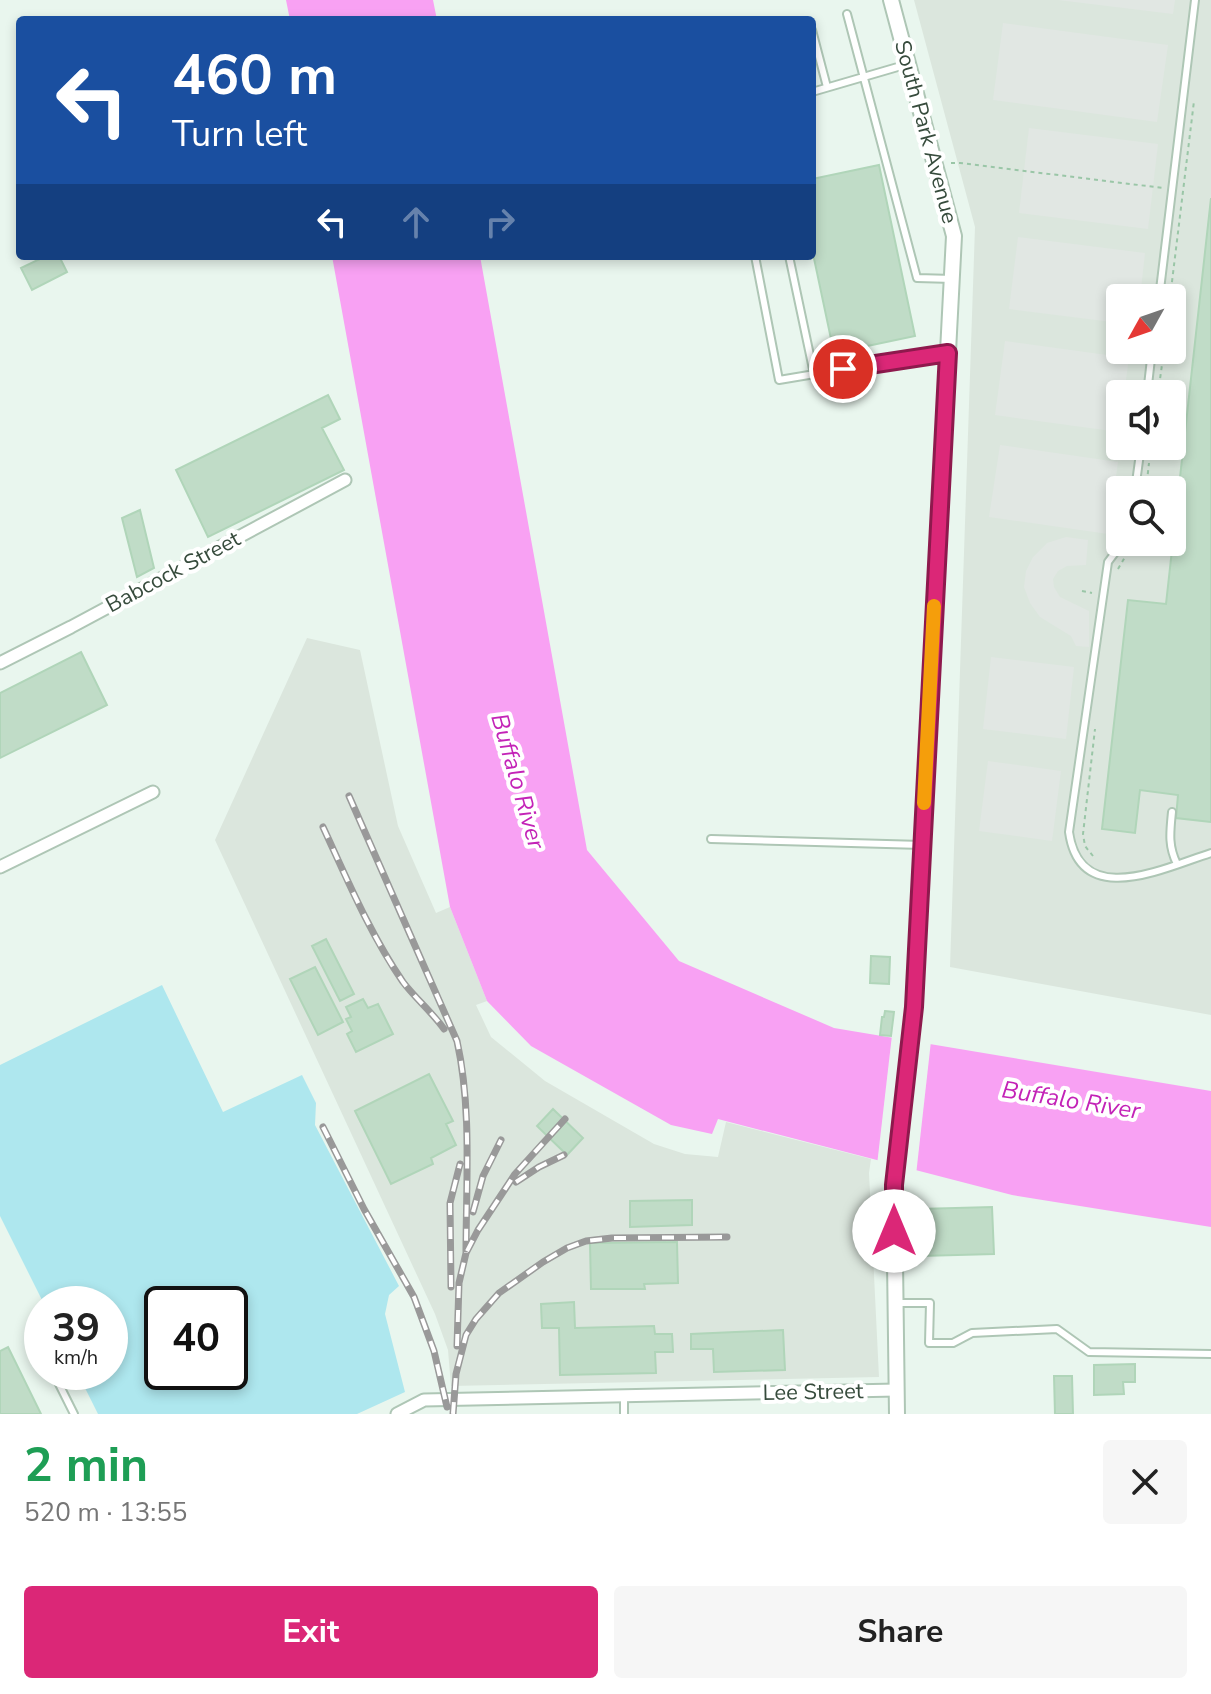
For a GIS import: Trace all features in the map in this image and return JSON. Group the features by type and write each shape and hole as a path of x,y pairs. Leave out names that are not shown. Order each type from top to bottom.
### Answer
{"street":[{"name":"South Park Avenue","path":"891,0 952,228 953,279 914,1007 894,1185 897,1414"},
{"name":"Babcock Street","path":"0,663 345,480"},
{"path":"0,867 153,792"},
{"name":"Lee Street","path":"397,1414 424,1400 897,1390"}],"lane":[{"path":"1161,284 1195,0"},
{"path":"847,14 917,278 953,279"},
{"path":"816,45 827,87"},
{"path":"816,91 908,64"},
{"path":"756,260 779,380 948,353"},
{"path":"790,260 814,374"},
{"path":"1112,556 1108,562 1069,832 1072,849 1085,869 1105,878 1135,878 1211,853"},
{"path":"1172,812 1169,840 1177,864"},
{"path":"711,839 922,845"},
{"path":"895,1303 930,1303 929,1343 953,1343 972,1333 1057,1329 1089,1352 1211,1354"},
{"path":"62,1390 74,1414"},
{"path":"624,1397 624,1414"}],"path":[{"path":"1172,284 1193,103"},
{"path":"935,165 960,163 1172,189"},
{"path":"1148,476 1150,461"},
{"path":"1118,568 1125,556"},
{"path":"1093,856 1085,846 1083,834 1094,730"}],"shaded area":[{"path":"914,0 1211,0 1211,1015 950,967 975,227"},
{"path":"1058,0 1175,0 1173,14"},
{"path":"1003,23 1168,45 1157,122 993,100"},
{"path":"1029,128 1158,144 1148,229 1019,213"},
{"path":"1018,237 1145,253 1142,284 1106,284 1106,321 1009,309"},
{"path":"1005,341 1106,355 1106,364 1128,364 1126,380 1106,380 1106,430 995,415"},
{"path":"1000,445 1118,462 1116,476 1106,476 1106,534 989,517"},
{"path":"1066,537 1088,540 1086,565 1067,566 1058,571 1053,579 1054,587 1060,597 1089,611 1089,647 1076,646 1071,636 1040,617 1024,587 1026,571 1033,557 1047,543"},
{"path":"307,638 360,650 398,826 436,913 450,907 487,1001 476,1005 491,1037 545,1081 654,1144 685,1154 718,1157 726,1122 871,1159 869,1173 879,1377 451,1386 448,1350 435,1314 215,840"},
{"path":"991,657 1074,667 1066,739 983,729"},
{"path":"988,761 1061,771 1052,841 979,831"},
{"path":"162,985 223,1112 302,1075 316,1103 315,1125 399,1286 389,1295 385,1314 405,1392 357,1414 98,1414 86,1390 128,1390 128,1286 35,1286 0,1216 0,1065"}],"water":[{"path":"286,0 433,0 436,16 289,16"},
{"name":"Buffalo River","path":"333,260 481,260 587,850 679,961 834,1028 1211,1091 1211,1227 1012,1195 718,1119 712,1134 671,1125 531,1046 487,1001 450,907"}],"pier":[{"path":"892,1035 931,1041 916,1175 877,1165"}],"building":[{"path":"879,165 915,336 834,353 814,260 816,178"},
{"path":"1211,198 1211,822 1176,818 1178,795 1140,790 1135,833 1102,829 1128,600 1166,604 1171,556 1186,556 1186,476 1180,476 1182,460 1186,460 1186,424"},
{"path":"38,260 61,260 67,272 32,290 21,268"},
{"path":"328,395 340,419 322,428 344,470 208,537 176,470"},
{"path":"140,510 154,568 137,577 122,518"},
{"path":"81,652 107,705 0,758 0,693"},
{"path":"326,939 354,994 340,1001 312,946"},
{"path":"871,956 890,957 889,984 870,983"},
{"path":"315,967 343,1022 318,1035 290,979"},
{"path":"363,999 368,1008 378,1004 393,1034 356,1052 347,1034 352,1031 346,1019 351,1017 346,1007"},
{"path":"885,1011 894,1012 891,1036 880,1035"},
{"path":"429,1074 453,1121 446,1124 456,1145 431,1158 433,1164 391,1184 355,1111"},
{"path":"553,1109 583,1138 567,1155 537,1126"},
{"path":"692,1200 692,1225 630,1227 630,1201"},
{"path":"992,1207 994,1254 921,1256 919,1209"},
{"path":"677,1242 678,1283 644,1284 645,1289 591,1289 590,1243"},
{"path":"574,1302 575,1328 654,1326 655,1334 672,1334 673,1352 655,1352 656,1373 560,1375 559,1328 542,1328 541,1304"},
{"path":"783,1330 785,1370 714,1372 713,1349 691,1349 691,1334"},
{"path":"8,1347 24,1379 24,1390 29,1390 41,1414 0,1414 0,1351"},
{"path":"1135,1364 1135,1382 1123,1382 1124,1394 1094,1395 1094,1365"},
{"path":"1054,1376 1072,1376 1073,1414 1055,1414"}],"railway":[{"path":"349,796 457,1041 465,1093 466,1253"},
{"path":"323,827 391,964 444,1029"},
{"path":"457,1346 459,1283 466,1253 515,1174 565,1119"},
{"path":"323,1127 364,1209 414,1297 434,1351 447,1407"},
{"path":"473,1212 483,1176 501,1140"},
{"path":"516,1182 564,1155"},
{"path":"451,1287 450,1203 460,1164"},
{"path":"453,1414 456,1374 466,1335 499,1293 543,1262 586,1241 727,1237"}],"slow traffic":[{"path":"924,803 934,606"}],"route":[{"path":"843,369 948,353 914,1007 894,1185 894,1231"}]}
